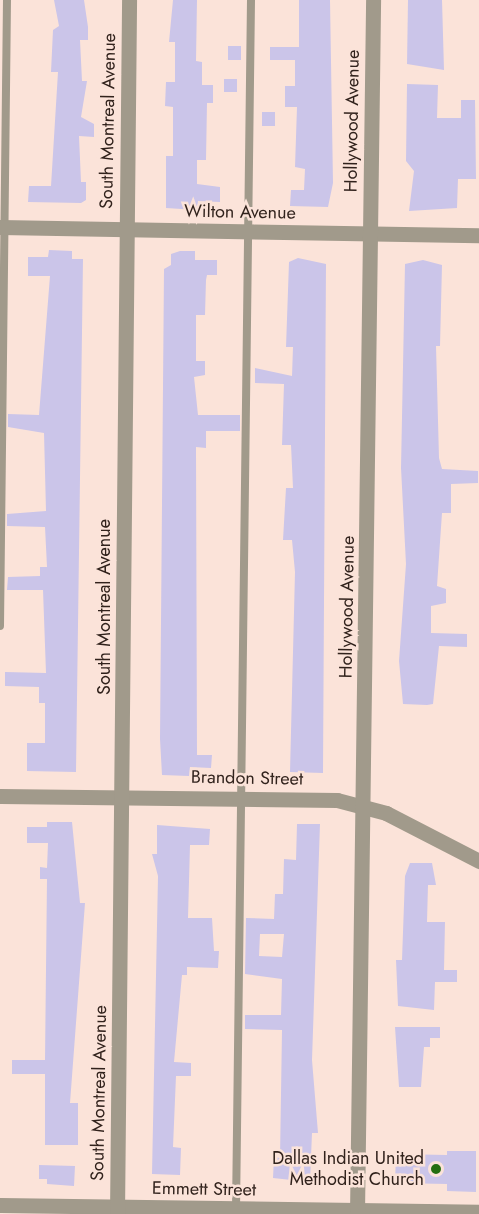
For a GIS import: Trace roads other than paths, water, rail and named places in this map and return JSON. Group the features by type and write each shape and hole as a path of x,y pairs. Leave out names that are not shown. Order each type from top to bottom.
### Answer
{"street":[{"name":"South Montreal Avenue","path":"117,1210 129,0"},
{"name":"Hollywood Avenue","path":"357,1213 373,0"},
{"name":"Wilton Avenue","path":"2,227 479,235"},
{"name":"Brandon Street","path":"0,796 243,796 364,805 479,861"},
{"name":"Emmett Street","path":"0,1204 117,1210 479,1212"}],"lane":[{"path":"0,626 2,227 7,0"},
{"path":"236,1211 243,796 251,0"}],"place":[{"name":"Dallas Indian United Methodist Church","path":"436,1169"}]}
